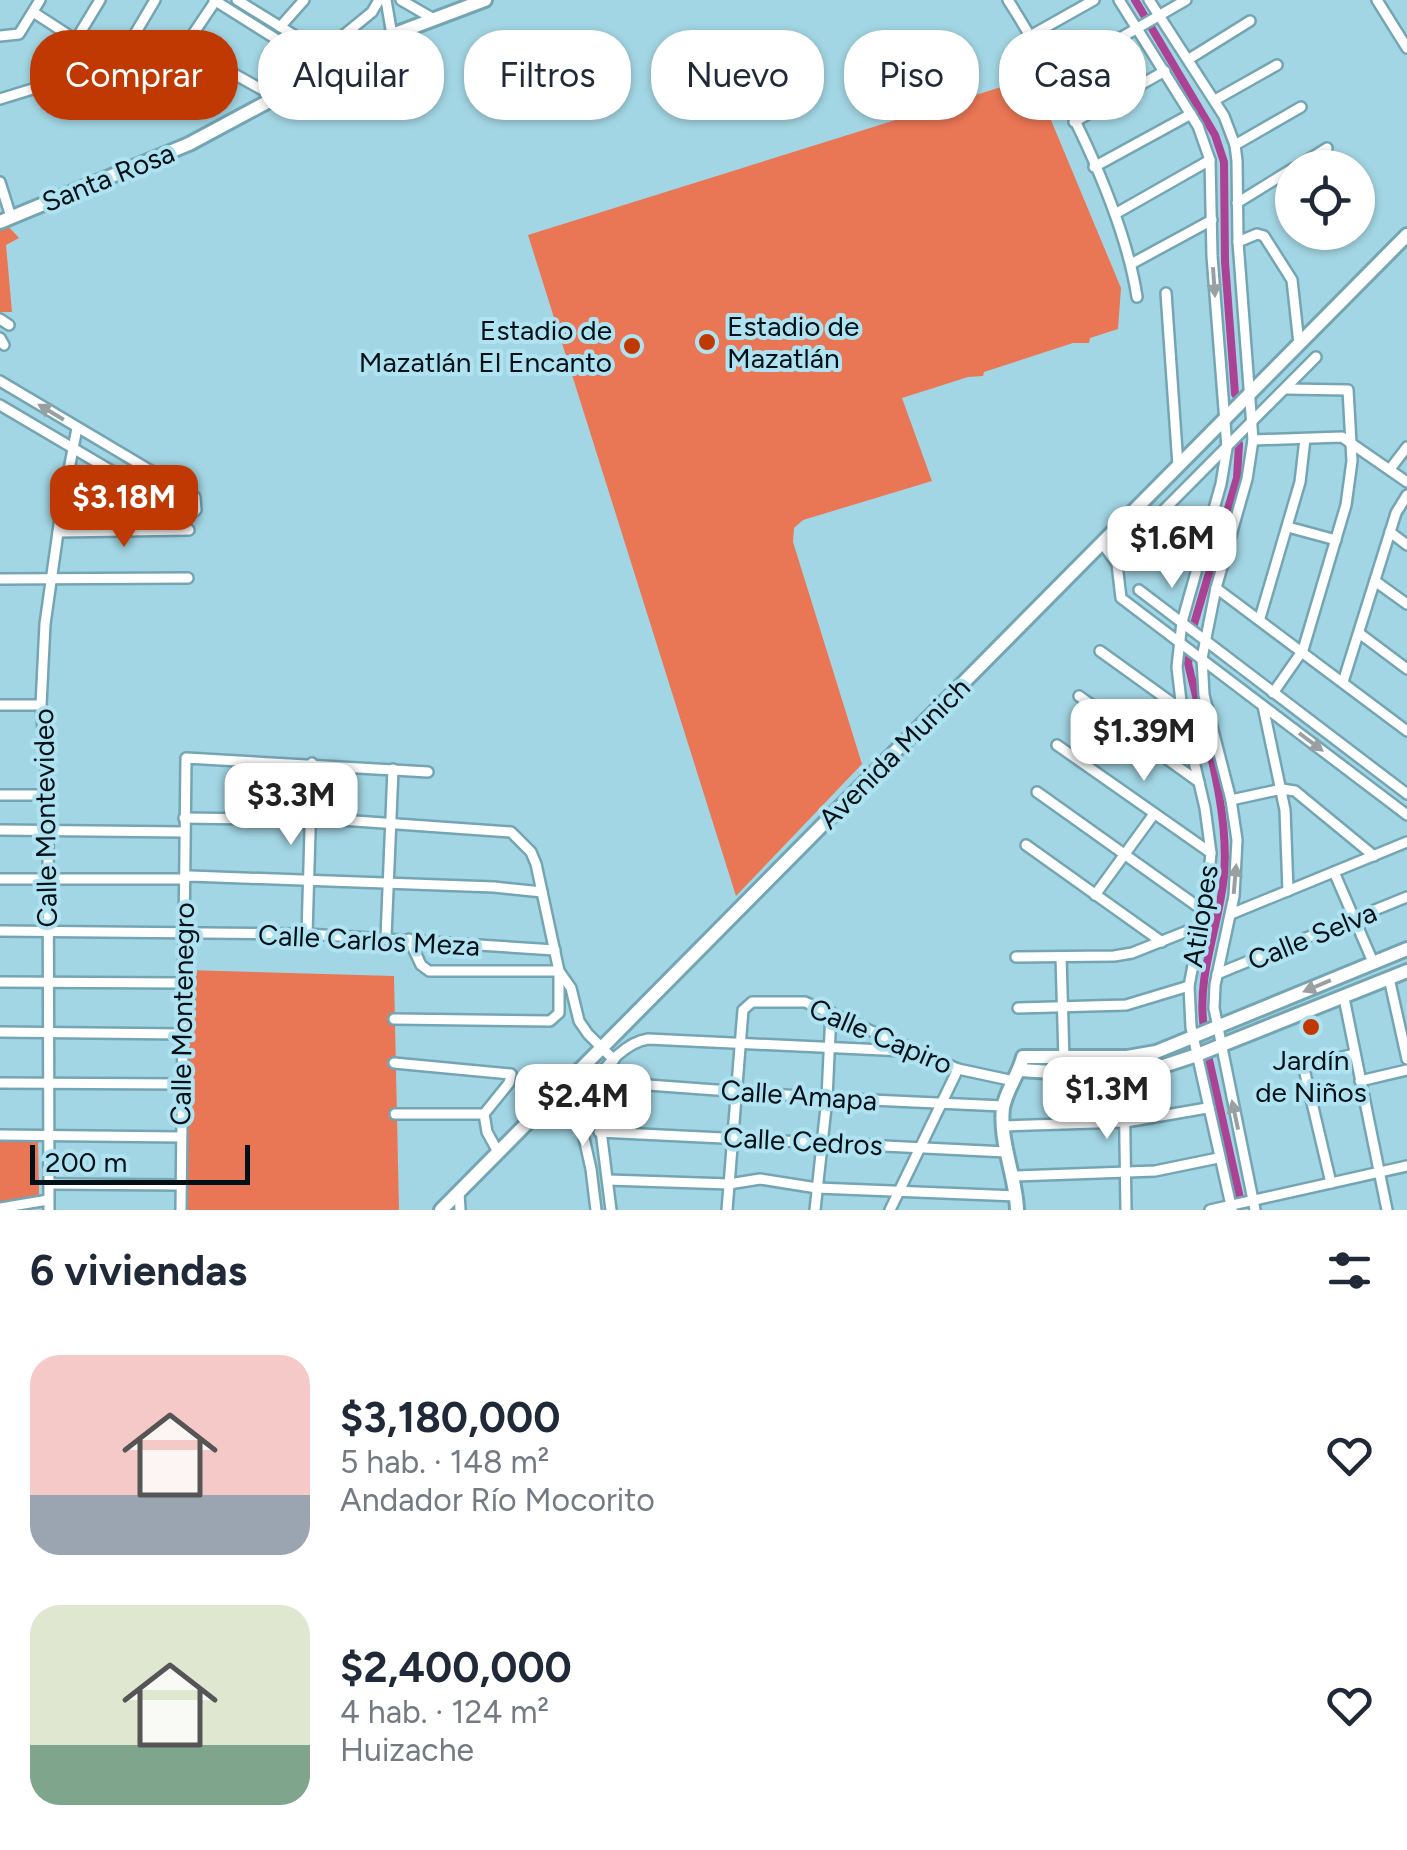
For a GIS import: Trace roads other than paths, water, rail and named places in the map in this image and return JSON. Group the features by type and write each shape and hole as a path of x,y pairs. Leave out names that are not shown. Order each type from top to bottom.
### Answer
{"main road":[{"name":"Santa Rosa","path":"404,30 485,0"},
{"name":"Santa Rosa","path":"6,220 189,144 258,108"},
{"name":"Avenida Munich","path":"441,1210 572,1083 601,1048 1406,238"},
{"path":"1019,1069 1064,1059 1141,1055 1217,1028 1407,949"},
{"path":"1019,1069 1124,1074 1151,1070 1407,971"},
{"path":"1017,1203 1006,1152 1003,1106 1019,1069"}],"street":[{"path":"0,36 19,34 40,0"},
{"path":"82,30 100,0"},
{"path":"137,30 155,0"},
{"path":"196,30 215,0 263,30"},
{"path":"237,0 286,30"},
{"path":"280,26 304,0"},
{"path":"382,0 391,30"},
{"path":"350,30 382,0"},
{"path":"401,0 432,18"},
{"path":"1008,0 1026,30"},
{"path":"1041,30 1094,0"},
{"path":"1116,214 1210,160 1191,114 1119,0"},
{"path":"1150,0 1216,100 1235,145 1252,440 1247,479 1216,588 1202,658 1204,694 1237,840 1231,914 1217,974 1214,1008 1254,1206"},
{"path":"1137,29 1186,0"},
{"path":"1376,0 1407,48"},
{"path":"33,12 61,30"},
{"path":"1188,59 1250,21"},
{"path":"1216,100 1277,65"},
{"path":"1137,298 1116,214 1074,122 1165,71"},
{"path":"0,99 30,90"},
{"path":"1235,145 1301,106"},
{"path":"1094,168 1191,114"},
{"name":"Atilopes","path":"1210,160 1227,448 1221,484 1178,639 1182,710 1210,853 1204,912 1189,986 1197,1055 1231,1208"},
{"path":"1236,203 1275,179"},
{"path":"0,182 6,220"},
{"path":"1131,264 1212,220"},
{"path":"1238,242 1256,234 1264,236 1288,272 1295,293 1299,344"},
{"path":"1166,292 1178,466"},
{"path":"1128,545 1316,357"},
{"path":"0,382 195,497 196,510 188,516 0,405"},
{"path":"1273,693 1303,650 1348,490 1351,442 1350,393 1346,388 1286,389"},
{"name":"Calle Montevideo","path":"48,1205 48,795 41,705 45,624 78,428"},
{"path":"1252,440 1342,437 1407,482"},
{"path":"1260,618 1300,482 1305,439"},
{"path":"1390,469 1407,447"},
{"path":"1343,682 1390,532 1407,496"},
{"path":"1288,526 1336,540"},
{"path":"58,532 189,530"},
{"path":"1390,532 1407,545"},
{"path":"1102,543 1117,564 1121,598 1407,814"},
{"path":"0,579 188,578"},
{"path":"1375,581 1407,604"},
{"path":"1216,588 1407,731"},
{"path":"1139,590 1407,794"},
{"path":"1359,633 1407,669"},
{"path":"1100,651 1182,710"},
{"path":"1079,696 1199,782"},
{"path":"0,705 41,705"},
{"path":"1262,706 1282,790 1288,891"},
{"path":"1057,745 1210,853"},
{"name":"Calle Montenegro","path":"181,1210 186,758 312,763"},
{"path":"306,934 312,763 428,772"},
{"path":"386,937 393,769"},
{"path":"1231,800 1282,790 1300,795 1374,856"},
{"path":"1037,792 1204,912"},
{"path":"0,795 48,795"},
{"path":"1095,895 1154,814"},
{"path":"184,818 310,820 511,832 531,852 542,892 559,971 558,1016"},
{"path":"0,830 184,832"},
{"path":"1231,914 1407,842"},
{"path":"1026,845 1162,942"},
{"path":"1334,872 1373,962"},
{"path":"0,879 190,876 542,892"},
{"name":"Calle Selva","path":"1217,974 1407,897"},
{"path":"1016,958 1114,956 1200,926"},
{"name":"Calle Carlos Meza","path":"0,931 306,934 555,950"},
{"path":"409,939 420,965 429,970 559,971"},
{"path":"1062,956 1064,1059"},
{"path":"559,971 571,988 580,1021 614,1060"},
{"path":"1389,978 1407,1060"},
{"path":"0,982 183,983"},
{"path":"1018,1008 1139,1003 1189,986"},
{"path":"1344,998 1387,1210"},
{"name":"Calle Capiro","path":"739,1045 747,1004 788,1000 832,1012 910,1051 958,1069 1019,1069"},
{"path":"814,1210 832,1012"},
{"path":"394,1019 550,1021 558,1016 580,1021"},
{"path":"0,1032 183,1034"},
{"path":"611,1210 595,1083 614,1060 638,1041 910,1051"},
{"path":"728,1210 739,1045"},
{"path":"1331,1183 1304,1073 1312,1064 1355,1054"},
{"path":"394,1064 509,1072 509,1083 484,1114 487,1132 498,1152"},
{"path":"890,1210 958,1069"},
{"path":"1360,1081 1407,1070"},
{"path":"1124,1074 1126,1210"},
{"path":"0,1083 183,1084"},
{"path":"572,1083 592,1169 596,1210"},
{"name":"Calle Amapa","path":"572,1083 1003,1106"},
{"path":"1004,1126 1126,1122 1208,1108"},
{"path":"395,1114 484,1114"},
{"path":"582,1121 598,1118"},
{"name":"Calle Cedros","path":"600,1132 1006,1152"},
{"path":"0,1135 181,1137"},
{"path":"1014,1176 1155,1170 1218,1158"},
{"path":"1210,1210 1254,1206 1407,1166"},
{"path":"592,1169 607,1174 730,1184 760,1179 817,1188 1017,1203"},
{"path":"49,1184 181,1185"},
{"path":"459,1192 460,1210"},
{"path":"0,1208 48,1205"}],"waterway":[{"path":"1135,0 1215,135 1224,162 1225,262 1235,394"},
{"path":"1194,624 1237,478 1239,444"},
{"path":"1190,653 1188,663 1219,796 1225,850 1224,876 1203,990 1204,1028"},
{"path":"1208,1055 1240,1198"}],"place":[{"name":"Estadio de Mazatlán","path":"707,342"},
{"name":"Estadio de Mazatlán El Encanto","path":"632,346"},
{"name":"Jardín de Niños","path":"1311,1027"}]}
